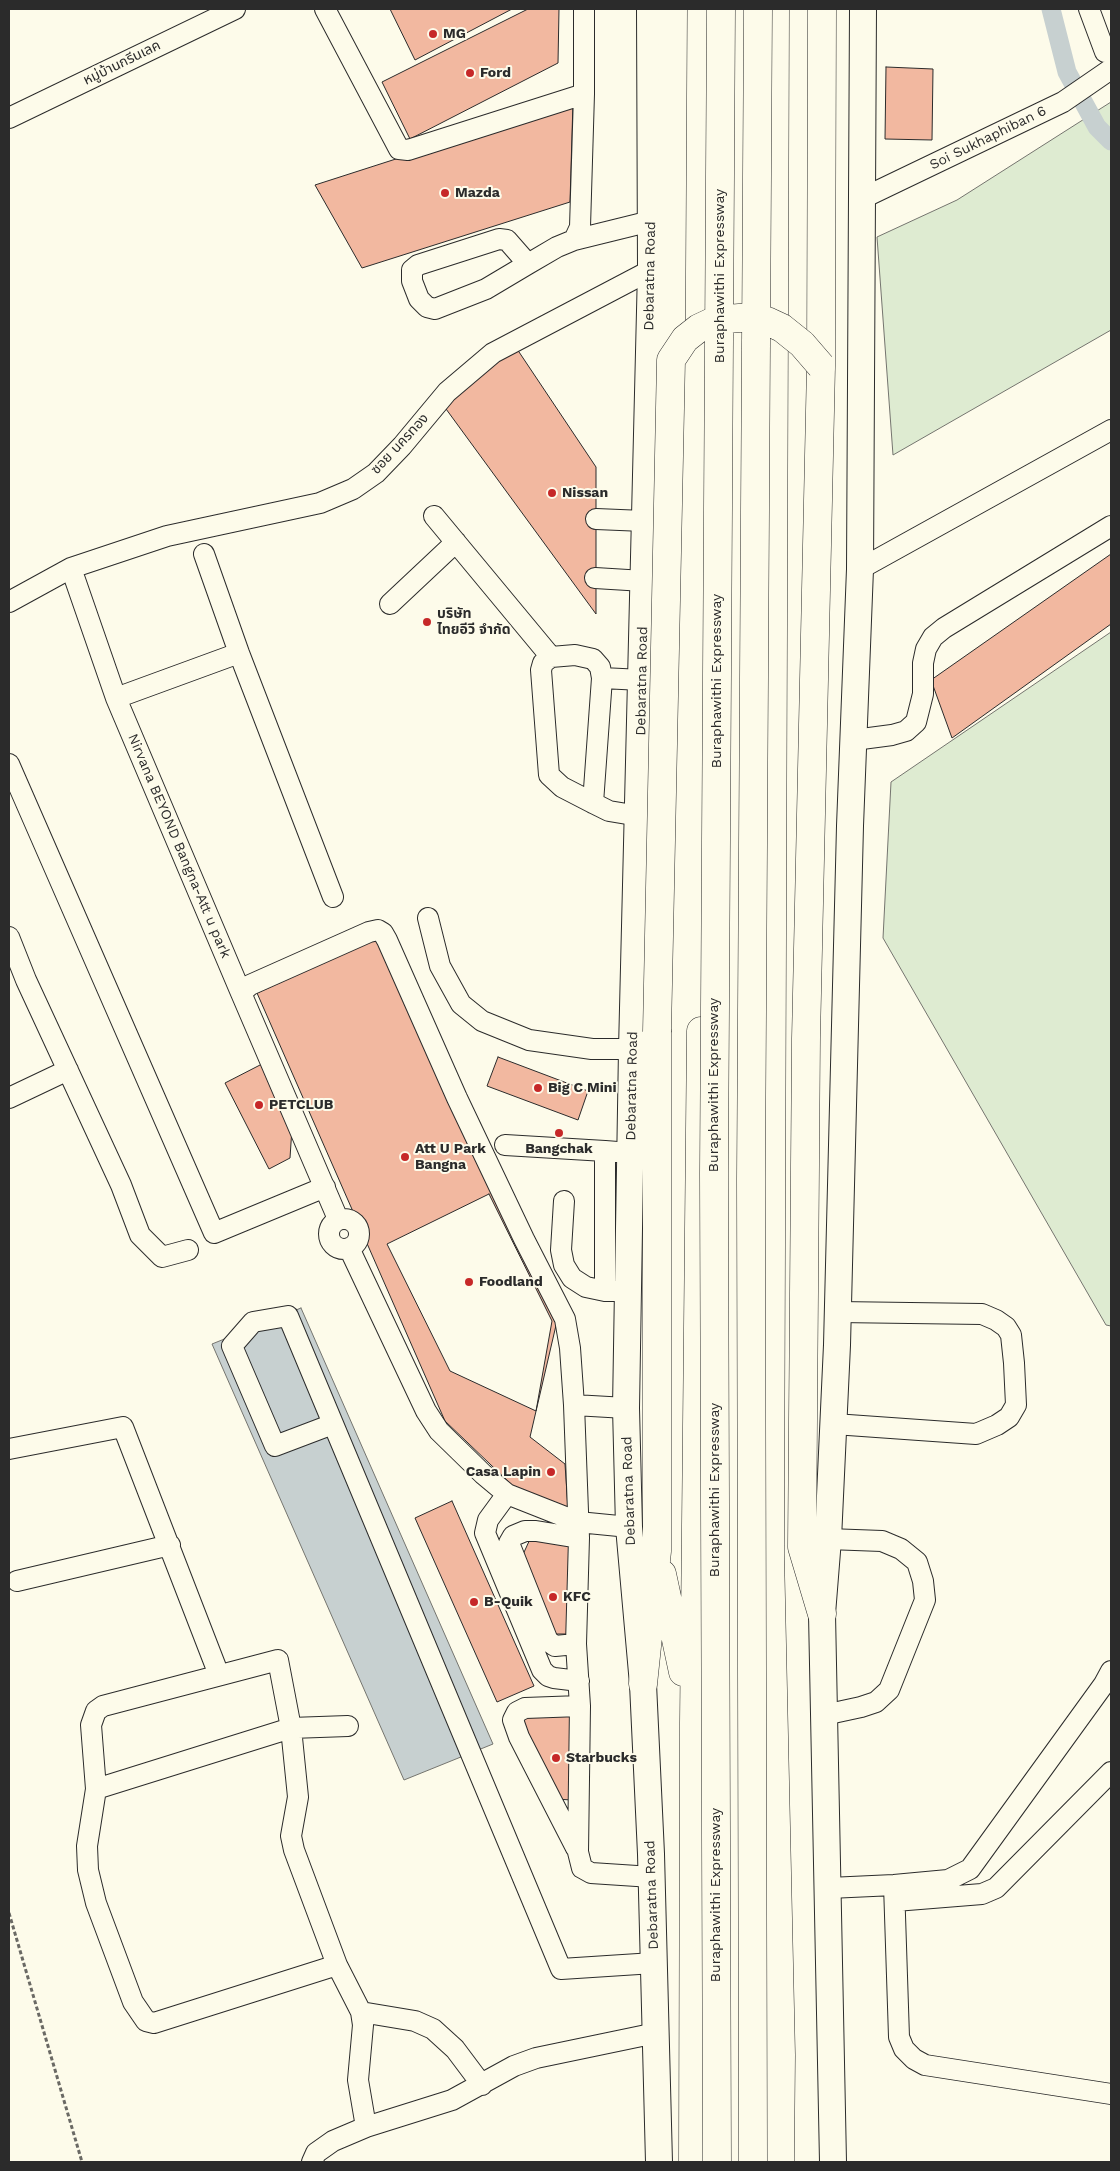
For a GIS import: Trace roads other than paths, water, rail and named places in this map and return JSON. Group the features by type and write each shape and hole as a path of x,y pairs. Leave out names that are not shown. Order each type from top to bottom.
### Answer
{"highway":[{"path":"643,1684 658,1551 657,1032 671,360 673,9"},
{"path":"693,2162 694,1722 711,9"},
{"name":"Buraphawithi Expressway","path":"717,2162 714,1173 721,9"},
{"path":"754,2162 751,1178 758,9"},
{"path":"775,9 770,1554 781,2055 780,2162"},
{"path":"822,9 821,366 806,1038 802,1546 822,1614"},
{"path":"671,360 685,339 699,328 716,320 751,317 768,321 782,328 802,344 821,366"},
{"path":"770,1554 802,1546"},
{"path":"658,1551 694,1722"}],"main road":[{"name":"Debaratna Road","path":"650,9 651,270 639,816 632,1049 618,1152 617,1291 626,1408 629,1527 643,1684 652,1877 659,2162"},
{"path":"833,2162 822,1614 834,1424 860,569 863,9"}],"street":[{"name":"หมู่บ้านกรีนเลค","path":"9,118 235,9"},
{"path":"325,9 400,149 408,150 584,94"},
{"path":"574,240 580,227 584,94 584,9"},
{"path":"1089,9 1105,67"},
{"name":"Soi Sukhaphiban 6","path":"861,199 1063,102 1105,67"},
{"path":"528,264 513,245 507,240 499,239 418,264 412,270 412,280 419,299 427,307 435,309 486,288 574,240 650,221"},
{"name":"ซอย นครทอง","path":"9,602 70,568 167,536 320,503 353,489 376,473 402,446 447,392 493,354 651,270"},
{"path":"860,569 1111,430"},
{"path":"434,516 551,657"},
{"path":"596,519 644,521"},
{"path":"854,740 892,735 906,731 916,722 923,694 923,664 926,648 933,637 944,628 1111,526"},
{"path":"390,604 456,542"},
{"path":"204,554 239,653 333,897"},
{"name":"Nirvana BEYOND Bangna-Att u park","path":"70,568 116,698 338,1219 343,1218 353,1221 358,1229 358,1239 349,1248 433,1423 483,1474 507,1494"},
{"path":"596,578 644,581"},
{"path":"116,698 239,653"},
{"path":"593,803 602,678 600,667 593,659 575,655 551,657 543,663 541,670 549,775 562,787 593,803 609,811 639,816"},
{"path":"602,678 642,680"},
{"path":"9,764 214,1233 325,1187"},
{"path":"428,918 440,966 461,1004 482,1021 529,1040 592,1049 632,1049"},
{"path":"241,993 250,985 369,932 378,930 383,933 470,1125 524,1239 565,1319 570,1348 574,1405 579,1530 576,1644 580,1706 578,1852"},
{"path":"9,937 121,1185 140,1234 162,1257 188,1250"},
{"path":"9,1098 68,1070"},
{"path":"505,1145 618,1152"},
{"path":"564,1201 561,1250 564,1265 572,1278 586,1288 617,1291"},
{"path":"834,1424 976,1434 997,1426 1010,1417 1016,1405 1011,1335 1006,1327 996,1320 982,1314 838,1312"},
{"path":"333,1424 275,1446 232,1346 253,1322 288,1316 561,1969 654,1963"},
{"path":"574,1405 626,1408"},
{"path":"9,1449 123,1427 219,1675"},
{"path":"579,1530 507,1494 488,1520 485,1533 542,1670 554,1678 579,1681"},
{"path":"576,1644 555,1646 548,1641 509,1543 513,1536 525,1531 629,1527"},
{"path":"824,1714 861,1708 876,1702 889,1690 924,1600 923,1581 917,1562 901,1549 882,1541 828,1539"},
{"path":"18,1581 170,1545"},
{"path":"337,1965 154,2023 146,2021 133,2002 96,1903 88,1870 87,1846 96,1789 91,1725 96,1710 103,1706 278,1660 291,1728 298,1797 291,1836 294,1850 337,1965 361,2012 363,2025 358,2080 366,2127"},
{"path":"894,1893 948,1880 970,1869 1104,1684 1111,1671"},
{"path":"580,1706 525,1708 515,1714 513,1723 578,1852 582,1868 591,1873 652,1877"},
{"path":"96,1789 291,1728 348,1726"},
{"path":"829,1888 894,1893 982,1894 996,1888 1111,1772"},
{"path":"894,1893 899,2037 904,2049 925,2065 1111,2094"},
{"path":"361,2012 415,2021 433,2029 455,2049 482,2085"},
{"path":"312,2162 316,2153 333,2141 366,2127 452,2100 514,2066 536,2058 656,2033"},
{"path":"332,2162 333,2141"}],"waterway":[{"path":"1051,9 1067,72 1097,127 1111,141"}],"place":[{"name":"MG","path":"433,34"},
{"name":"Ford","path":"470,73"},
{"name":"Mazda","path":"445,193"},
{"name":"Nissan","path":"552,493"},
{"name":"บริษัท ไทยอีวี จำกัด","path":"427,622"},
{"name":"Big C Mini","path":"538,1088"},
{"name":"PETCLUB","path":"259,1105"},
{"name":"Bangchak","path":"559,1133"},
{"name":"Att U Park Bangna","path":"405,1157"},
{"name":"Foodland","path":"469,1282"},
{"name":"Casa Lapin","path":"551,1472"},
{"name":"KFC","path":"553,1597"},
{"name":"B-Quik","path":"474,1602"},
{"name":"Starbucks","path":"556,1758"}]}
